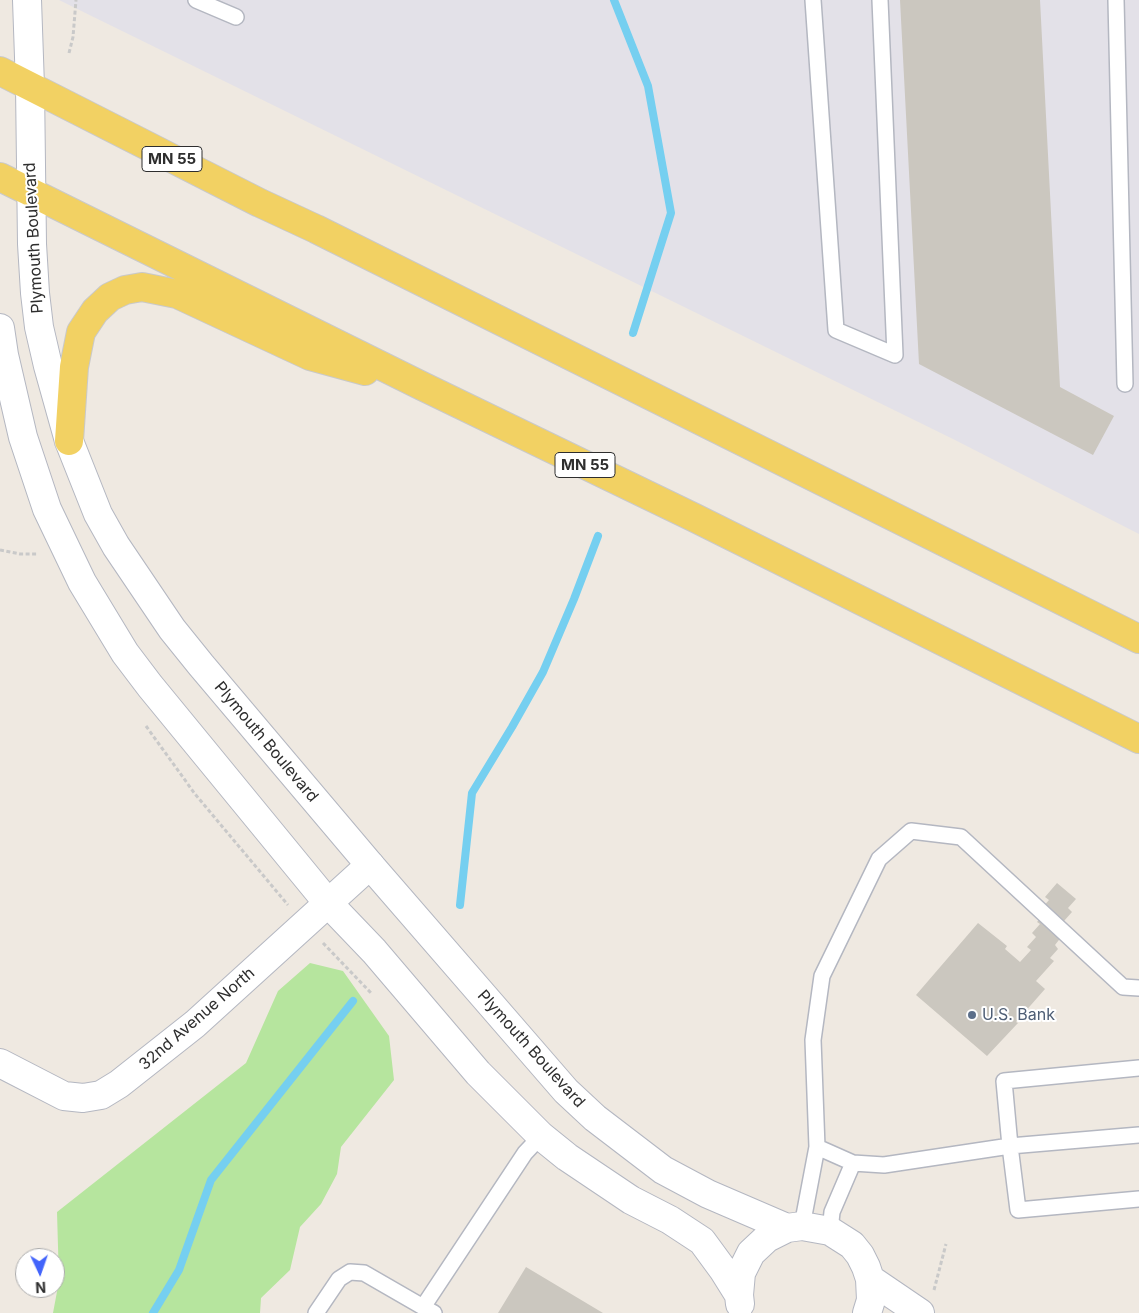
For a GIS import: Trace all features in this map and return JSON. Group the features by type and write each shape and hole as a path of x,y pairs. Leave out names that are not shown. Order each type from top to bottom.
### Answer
{"main road":[{"name":"MN 55","path":"0,71 260,203 1139,639"},
{"name":"MN 55","path":"0,177 422,386 695,518 1139,739"},
{"path":"69,441 74,367 81,332 95,312 110,297 125,290 142,286 177,294 310,356 422,386"}],"street":[{"name":"Plymouth Boulevard","path":"27,0 30,86 30,191 35,293 39,327 69,441 98,514 116,546 172,629 370,866 566,1091 595,1118 662,1170 715,1197 794,1227 830,1231"},
{"path":"0,328 14,400 47,509 82,582 125,653 150,686 328,904 374,951 478,1073 541,1136 594,1177 631,1200 670,1220 702,1241 724,1271 740,1304"},
{"name":"32nd Avenue North","path":"0,1063 64,1096 83,1098 101,1095 119,1084 195,1024 370,866"},
{"path":"740,1304 741,1273 751,1253 767,1238 794,1227"},
{"path":"830,1231 852,1245 866,1267 870,1280 871,1300 867,1313"},
{"path":"870,1280 927,1303"}],"lane":[{"path":"196,0 236,17"},
{"path":"813,0 836,330 895,355 880,0"},
{"path":"1116,0 1125,384"},
{"path":"794,1227 817,1147 813,1040 822,976 880,859 911,831 961,837 1122,988 1139,988"},
{"path":"1139,1068 1004,1081 1018,1210 1139,1199"},
{"path":"817,1147 853,1162 884,1165 1010,1146 1139,1135"},
{"path":"316,1313 339,1279 350,1272 364,1273 428,1310 524,1153 541,1136"},
{"path":"830,1231 832,1212 853,1162"}],"path":[{"path":"69,54 73,37 76,0"},
{"path":"0,550 20,554 38,554"},
{"path":"927,1303 936,1286 946,1244"}],"shaded area":[{"path":"59,0 1139,0 1139,534 955,440"}],"green space":[{"path":"310,963 343,971 389,1036 394,1080 341,1147 337,1174 321,1204 300,1227 290,1270 261,1298 260,1313 53,1313 56,1298 65,1298 65,1248 58,1248 57,1212 246,1063 278,991"}],"building":[{"path":"900,0 1040,0 1060,387 1114,416 1093,455 919,364"},
{"path":"1057,883 1076,899 1068,908 1072,912 1064,921 1067,924 1059,933 1062,936 1055,945 1058,949 1050,958 1054,961 1036,981 1045,989 1016,1022 1018,1023 987,1056 916,995 978,923 1007,946 1005,949 1020,962 1031,950 1027,947 1036,937 1032,933 1040,924 1037,922 1045,913 1041,909 1049,900 1045,897"},
{"path":"526,1267 603,1313 498,1313"}],"waterway":[{"path":"614,0 648,86 671,213 633,333"},
{"path":"460,905 472,793 543,672 598,536"},
{"path":"153,1313 179,1270 211,1180 353,1001"}],"place":[{"name":"U.S. Bank","path":"972,1015"}]}
